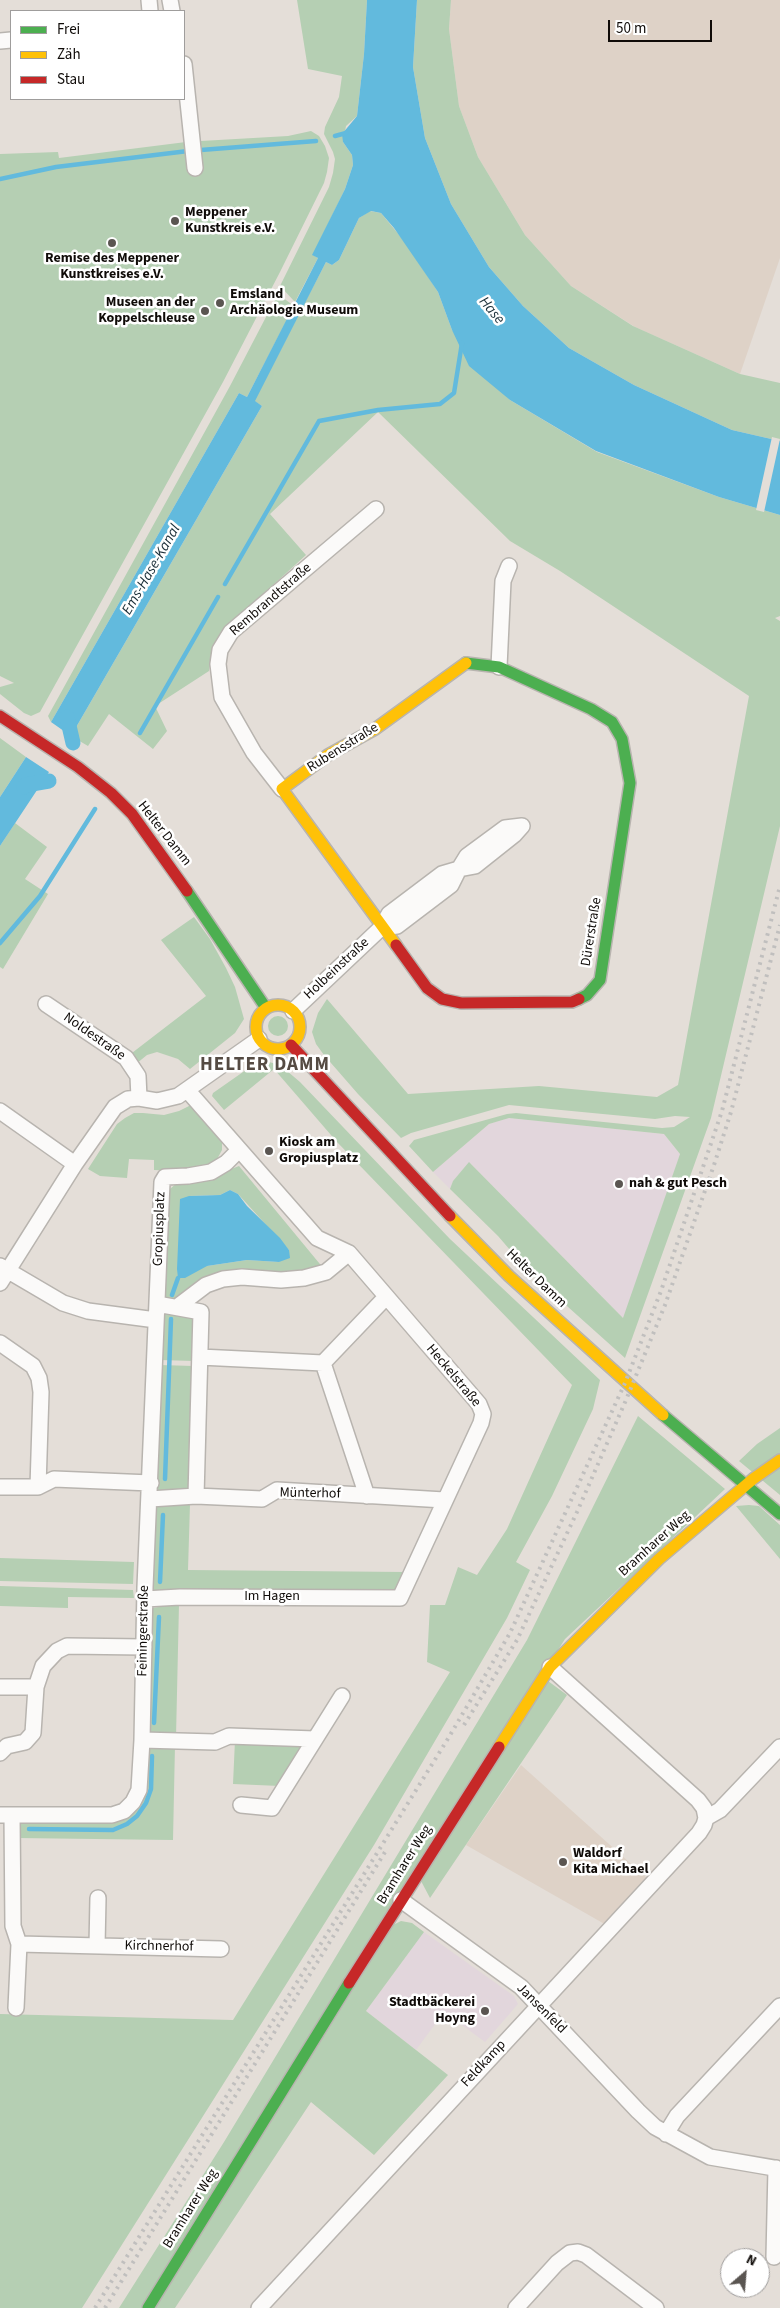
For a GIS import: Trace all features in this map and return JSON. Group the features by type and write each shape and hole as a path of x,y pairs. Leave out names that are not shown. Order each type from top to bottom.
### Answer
{"street":[{"path":"185,73 195,164"},
{"name":"Rembrandtstraße","path":"282,789 254,753 222,697 218,664 220,650 231,632 376,509"},
{"path":"499,667 503,581 509,566"},
{"name":"Rubensstraße","path":"282,789 328,755 375,729 466,663 499,667 591,709 612,722"},
{"name":"Helter Damm","path":"0,716 78,767 111,793 132,814 216,930 266,1008"},
{"name":"Dürerstraße","path":"381,928 427,988 442,999 461,1003 572,1002 587,995 600,980 630,783 622,739 612,722"},
{"path":"282,789 381,928"},
{"name":"Holbeinstraße","path":"292,1011 381,928 389,914 442,874 459,869"},
{"name":"Noldestraße","path":"46,1004 126,1058 138,1076 139,1098"},
{"path":"278,1005 292,1011 298,1018 300,1027 298,1036 291,1045 274,1049 265,1045 259,1039 256,1021 266,1008 278,1005"},
{"path":"156,1320 88,1311 63,1303 3,1273 75,1164 116,1107 128,1099 168,1100 188,1091 259,1039"},
{"name":"Helter Damm","path":"291,1045 412,1177 510,1276 630,1388 780,1514"},
{"path":"177,1307 206,1285 223,1279 242,1277 281,1280 304,1278 326,1272 349,1254 317,1238 188,1091"},
{"path":"0,1111 75,1164"},
{"name":"Gropiusplatz","path":"156,1320 162,1182 165,1177 212,1172 226,1163 239,1150"},
{"name":"Heckelstraße","path":"349,1254 479,1404 483,1414 481,1423 400,1598"},
{"path":"200,1357 323,1363 386,1297"},
{"path":"157,1304 201,1312 196,1496"},
{"name":"Feiningerstraße","path":"6,1815 112,1815 124,1811 133,1802 139,1790 142,1740 144,1599 151,1483 156,1320"},
{"path":"0,1343 33,1366 39,1378 41,1392 38,1487"},
{"path":"323,1363 367,1496"},
{"name":"Bramharer Weg","path":"148,2308 401,1900 550,1667 659,1559 746,1485 780,1460"},
{"path":"0,1487 38,1487 54,1479 151,1483"},
{"name":"Münterhof","path":"150,1499 196,1496 262,1500 277,1490 444,1500"},
{"name":"Im Hagen","path":"144,1599 180,1597 400,1598"},
{"path":"0,1753 7,1746 25,1742 34,1733 36,1687 43,1666 57,1651 67,1646 144,1647"},
{"path":"550,1667 698,1800 704,1808 706,1818"},
{"path":"0,1687 36,1687"},
{"path":"241,1804 272,1808 342,1696"},
{"path":"142,1740 215,1742 228,1736 316,1739"},
{"name":"Feldkamp","path":"259,2308 699,1833 706,1818 720,1810 780,1746"},
{"path":"6,1815 13,1926 19,1944 16,2008"},
{"path":"97,1946 98,1898"},
{"name":"Jansenfeld","path":"401,1900 521,1987 638,2111 666,2134 710,2156 778,2169 774,2257"},
{"name":"Kirchnerhof","path":"19,1944 221,1949"},
{"path":"666,2134 677,2116 780,2006"},
{"path":"516,2308 556,2263 570,2253 578,2252 586,2255 656,2308"}],"shaded area":[{"path":"451,0 780,0 780,258 740,374 635,327 571,286 525,235 478,157 459,106 449,29"},
{"path":"509,1118 664,1134 680,1154 623,1318 470,1163 453,1181 450,1189 433,1172 489,1124"},
{"name":"Waldorf Kita Michael","path":"521,1765 649,1880 608,1926 466,1845"},
{"path":"424,1932 514,1996 518,2004 485,2042 444,2012 416,2050 366,2011"}],"green space":[{"path":"297,0 367,0 364,54 357,116 346,126 343,142 352,155 353,165 345,189 313,255 318,258 295,302 280,286 329,187 335,159 324,134 325,127 339,97 342,76 308,69"},
{"path":"417,0 451,0 449,29 459,106 478,157 525,235 571,286 633,326 740,374 780,383 780,441 732,430 634,385 569,348 523,306 489,267 451,204 425,138 413,67"},
{"path":"311,131 319,136 329,158 324,183 223,382 40,712 31,716 24,713 0,694 0,687 14,683 0,676 0,154 58,152 59,158 186,142 202,167 201,141 288,136"},
{"path":"370,211 381,213 405,242 438,292 452,330 510,400 597,452 719,497 780,515 780,616 775,618 780,621 780,826 711,1118 625,1358 529,1272 498,1236 450,1189 453,1181 469,1162 623,1318 680,1154 664,1134 509,1118 489,1124 433,1172 409,1146 414,1140 516,1113 662,1128 674,1127 690,1117 675,1116 655,1119 509,1105 411,1133 401,1138 358,1094 324,1055 316,1044 312,1032 318,1013 327,999 408,1094 539,1086 657,1097 678,1085 749,696 560,571 510,541 378,412 270,514 306,555 226,628 212,651 209,671 155,706 167,731 153,749 109,714 88,746 71,736 262,406 254,401 301,310 305,311 306,309 303,306 326,262 332,265 339,260 359,218"},
{"path":"278,294 294,306 247,397 239,393 51,722 48,716 230,386"},
{"path":"0,738 26,757 0,797"},
{"path":"15,823 47,847 25,879 48,894 3,969 0,967 0,846"},
{"path":"194,917 210,939 226,968 235,987 244,1019 235,1033 190,1069 178,1059 157,1052 147,1055 136,1064 128,1056 206,996 161,940"},
{"path":"278,1016 285,1019 288,1026 285,1033 278,1036 271,1033 268,1026 271,1019"},
{"path":"269,1062 280,1065 300,1082 450,1239 600,1380 593,1409 552,1496 516,1562 530,1570 507,1618 374,1845 82,2308 0,2308 0,2014 233,2020 450,1672 427,1662 430,1605 445,1605 458,1567 477,1575 507,1529 572,1385 337,1142 274,1069 224,1110 212,1096 213,1093 253,1065"},
{"path":"193,1106 222,1139 222,1150 215,1163 207,1167 179,1171 154,1170 154,1160 129,1159 127,1178 100,1176 88,1169 117,1124 125,1118 134,1113 164,1115"},
{"path":"239,1166 324,1269 303,1275 241,1273 179,1300 165,1298 170,1189 178,1182 216,1175","holes":["230,1190 238,1194 289,1250 279,1262 247,1260 207,1266 189,1196 220,1195"]},
{"path":"162,1310 194,1316 194,1361 160,1360"},
{"path":"160,1365 193,1366 189,1489 185,1492 157,1491 156,1489"},
{"path":"638,1416 725,1489 565,1639 141,2308 119,2308 224,2142 527,1640"},
{"path":"780,1428 780,1495 739,1461 757,1444"},
{"path":"203,1501 203,1504 190,1504 188,1570 405,1572 396,1591 156,1595 152,1590 155,1506"},
{"path":"736,1506 759,1506 780,1525 780,1559"},
{"path":"0,1558 134,1562 133,1584 0,1581"},
{"path":"0,1586 133,1590 134,1598 68,1597 68,1608 0,1606"},
{"path":"179,1604 176,1737 157,1736 148,1730 152,1608"},
{"path":"548,1681 567,1695 430,1898 421,1881"},
{"path":"235,1740 302,1746 280,1786 233,1784"},
{"path":"175,1745 173,1840 17,1838 19,1825 23,1822 123,1819 147,1748"},
{"path":"401,1921 412,1923 424,1932 366,2011 448,2075 374,2155 311,2102 175,2308 155,2308 393,1925"}],"water":[{"name":"Hase","path":"367,0 417,0 413,67 425,138 451,204 489,267 523,306 569,348 634,385 732,430 780,441 780,515 719,497 596,451 510,400 469,366 452,330 438,292 394,228 381,213 371,211 359,218 339,260 332,265 326,262 255,401 262,406 71,736 51,722 239,393 247,397 318,258 312,255 345,189 353,165 352,155 343,142 342,134 357,116 364,54"},
{"path":"26,757 49,772 0,846 0,797"},
{"path":"230,1190 238,1194 247,1206 280,1238 289,1250 290,1258 279,1262 247,1260 207,1266 185,1278 178,1278 180,1199 189,1196 220,1195"}],"pier":[{"path":"772,437 780,439 764,512 756,510"}],"waterway":[{"path":"335,136 346,133"},
{"path":"0,179 56,167 188,151 316,141"},
{"path":"225,584 319,421 378,410 440,404 454,393 462,343"},
{"path":"140,733 218,597"},
{"name":"Ems-Hase-Kanal","path":"67,717 73,743"},
{"name":"Ems-Hase-Kanal","path":"24,787 49,781"},
{"path":"0,943 40,896 95,809"},
{"path":"172,1295 178,1278"},
{"path":"165,1479 171,1319"},
{"path":"160,1582 163,1515"},
{"path":"154,1723 159,1617"},
{"path":"29,1829 113,1830 127,1824 137,1816 146,1803 151,1789 152,1756"}],"railway":[{"path":"95,2308 449,1737 510,1633 625,1383 661,1291 722,1111 780,886"},
{"path":"464,1725 517,1640 577,1512 665,1305 731,1112 780,925"},
{"path":"105,2308 385,1852"}],"traffic: fast":[{"path":"466,663 499,667 591,709 612,722 622,739 630,783 600,980 587,995 579,999"},
{"path":"187,891 266,1008"},
{"path":"663,1415 780,1514"},
{"path":"148,2308 349,1983"}],"traffic: slow":[{"path":"396,945 282,789 328,755 375,729 466,663"},
{"path":"274,1005 282,1005 294,1011 300,1027 294,1043 282,1049 274,1049 262,1043 256,1031 256,1023 262,1011 274,1005"},
{"path":"450,1216 509,1276 663,1415"},
{"path":"499,1747 550,1667 659,1559 753,1479 780,1460"}],"traffic: jam":[{"path":"0,716 78,767 111,793 132,814 187,891"},
{"path":"396,945 427,988 442,999 461,1003 572,1002 579,999"},
{"path":"291,1045 450,1216"},
{"path":"349,1983 499,1747"}],"place":[{"name":"Meppener Kunstkreis e.V.","path":"175,221"},
{"name":"Remise des Meppener Kunstkreises e.V.","path":"112,243"},
{"name":"Emsland Archäologie Museum","path":"220,303"},
{"name":"Museen an der Koppelschleuse","path":"205,311"},
{"name":"Kiosk am Gropiusplatz","path":"269,1151"},
{"name":"nah & gut Pesch","path":"619,1184"},
{"name":"Waldorf Kita Michael","path":"563,1862"},
{"name":"Stadtbäckerei Hoyng","path":"485,2011"}],"district":[{"name":"HELTER DAMM","path":"265,1066"}]}
